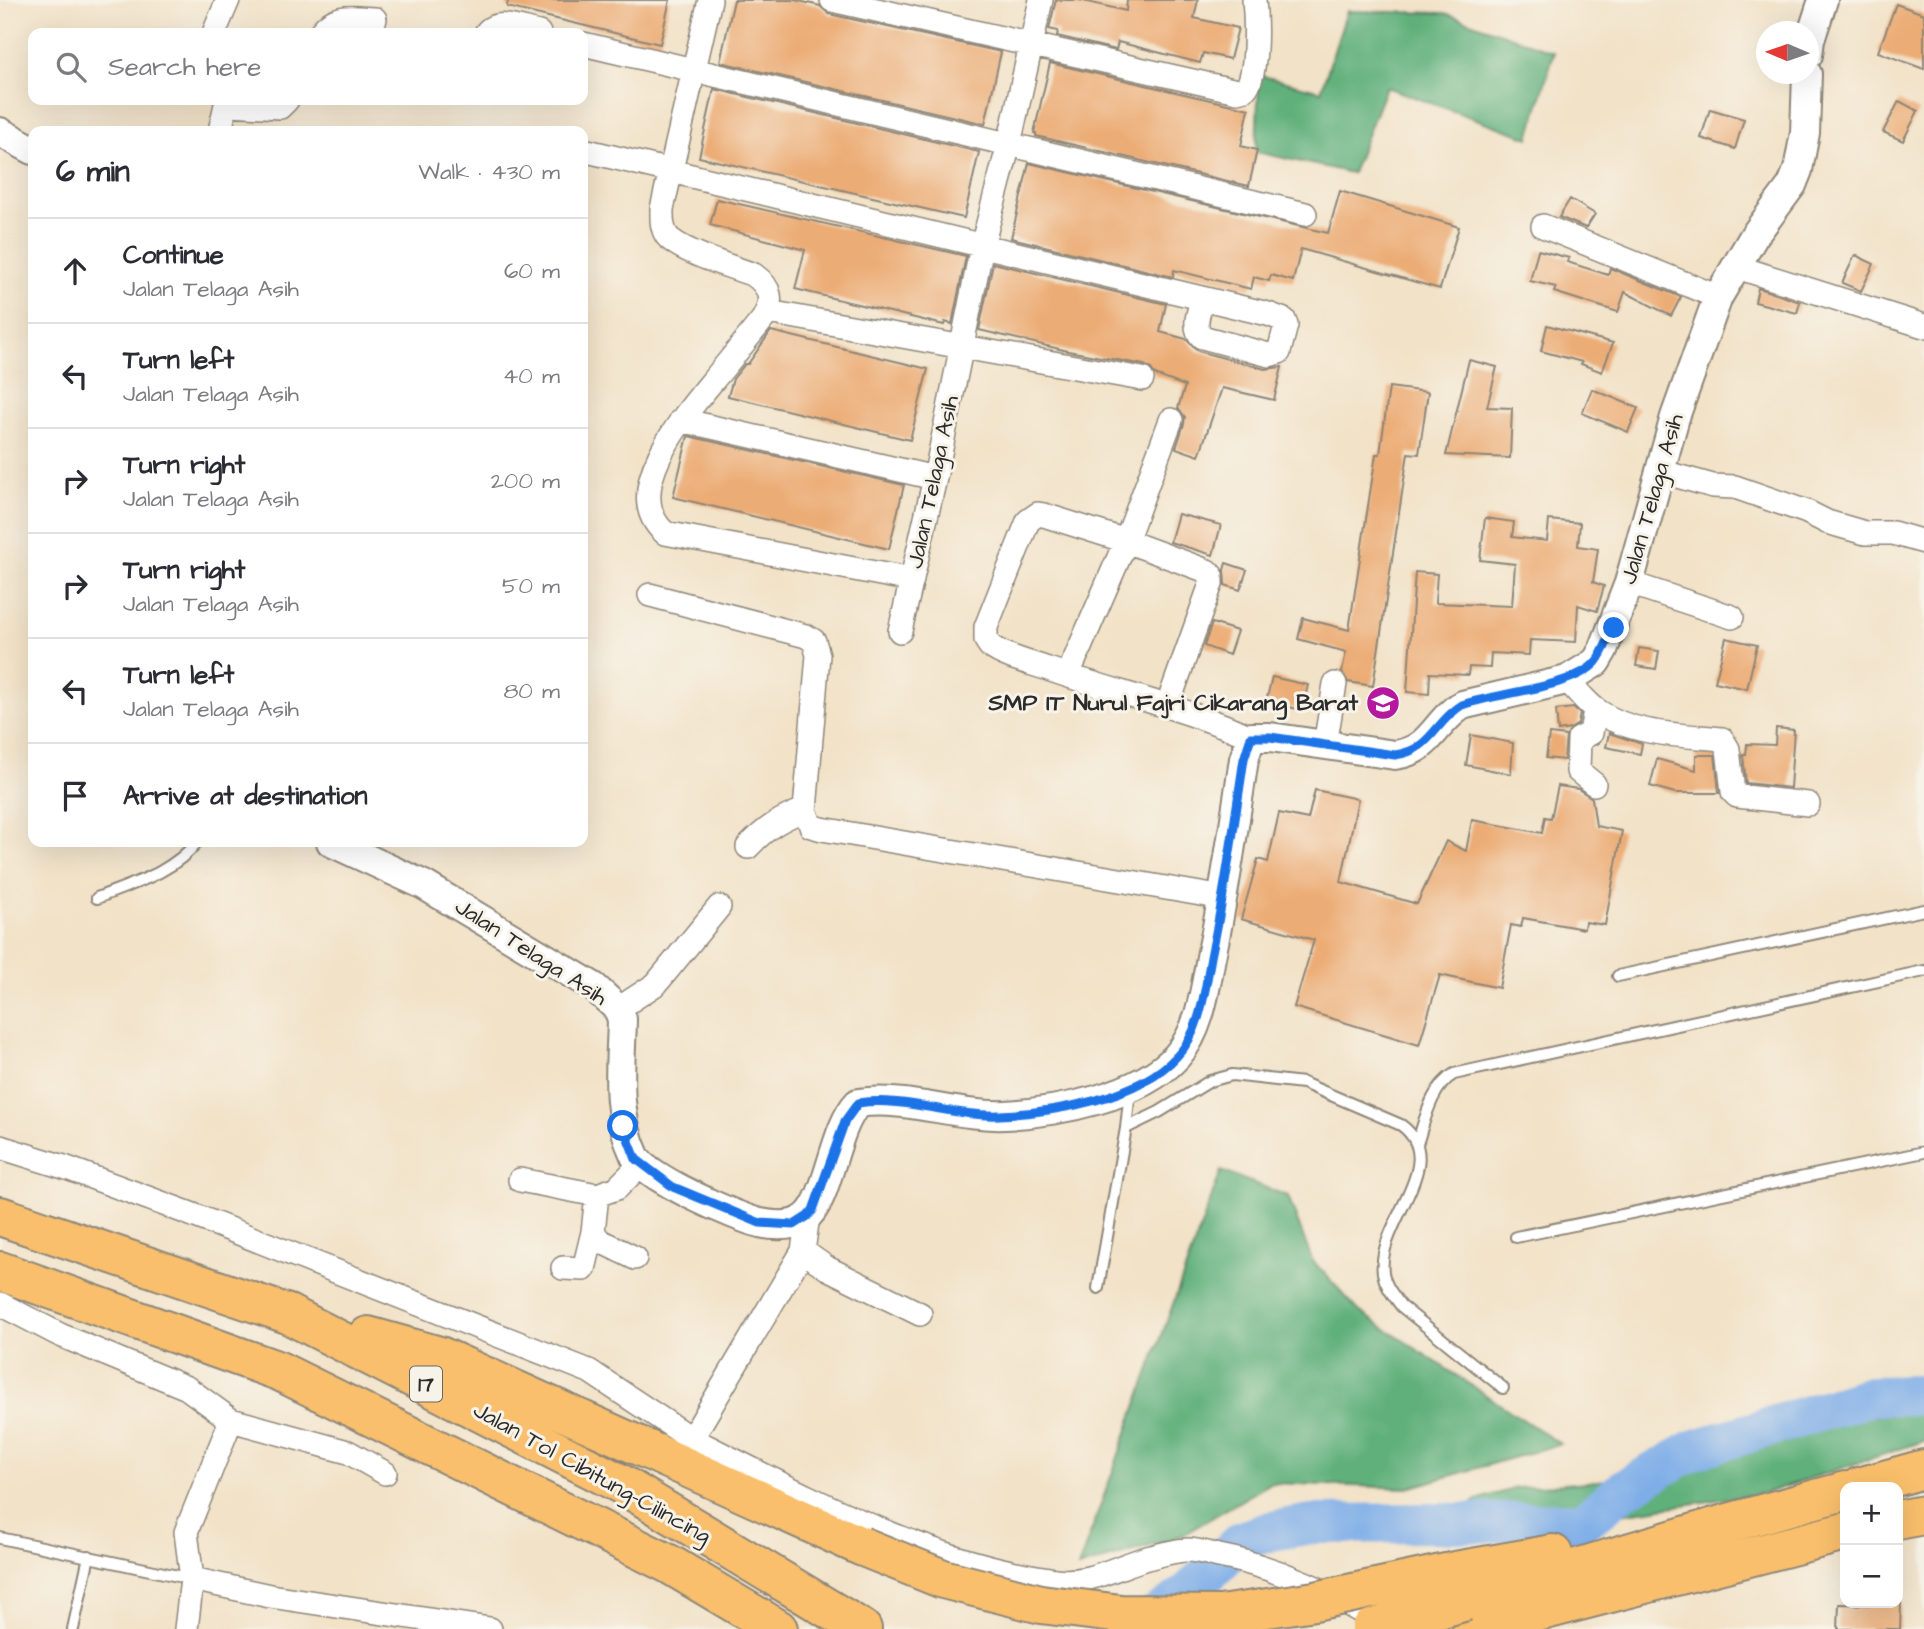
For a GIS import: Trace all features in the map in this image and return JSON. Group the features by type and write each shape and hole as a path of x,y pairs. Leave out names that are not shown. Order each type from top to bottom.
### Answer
{"highway":[{"name":"Jalan Tol Cibitung–Cilincing","path":"0,1216 288,1314 624,1485 862,1629"},
{"name":"Jalan Tol Cibitung–Cilincing","path":"0,1271 279,1371 669,1564 778,1629"},
{"path":"288,1314 440,1356 861,1546 955,1582 1041,1604 1121,1614 1220,1615 1315,1601 1464,1600 1761,1553 1840,1533"},
{"path":"1877,1482 1924,1469"},
{"path":"1371,1629 1840,1492"},
{"path":"1903,1519 1924,1515"},
{"path":"1566,1629 1761,1553"},
{"path":"669,1564 746,1629"}],"street":[{"path":"216,28 228,0"},
{"path":"710,0 663,209 662,223 666,234 677,246 754,275 764,282 771,298 768,312 1142,379"},
{"path":"832,0 1237,91 1245,89 1251,79 1254,0"},
{"name":"Jalan Telaga Asih","path":"768,312 681,420 661,454 650,491 652,517 665,533 912,580 982,246 1009,145 1041,0"},
{"path":"1817,21 1823,0"},
{"path":"325,28 334,20 344,17 375,19"},
{"path":"492,28 497,25 512,28"},
{"path":"588,45 1304,214"},
{"name":"Jalan Telaga Asih","path":"1251,737 1270,737 1395,755 1407,754 1428,741 1453,711 1462,705 1567,680 1596,662 1614,628 1675,417 1718,297 1754,236 1792,185 1798,170 1805,132 1807,84"},
{"path":"221,126 226,105"},
{"path":"249,105 271,108 282,105"},
{"path":"0,132 28,147"},
{"path":"588,151 1202,300"},
{"path":"1543,226 1718,297"},
{"path":"1737,267 1924,326"},
{"path":"681,420 935,478"},
{"path":"1068,676 1126,541 1171,420"},
{"path":"1659,471 1713,486 1735,488 1865,533 1893,533 1924,542"},
{"path":"690,1438 698,1429 803,1251 808,1216 823,1187 845,1121 858,1103 883,1102 988,1115 1028,1114 1083,1103 1130,1088 1160,1072 1178,1055 1194,1030 1224,898 1244,759 1251,737 1209,719 1167,707 1068,676 994,649 986,640 986,627 1028,521 1038,514 1044,515 1126,541 1207,571 1211,575 1211,584 1167,707"},
{"path":"900,631 912,580"},
{"path":"1629,583 1732,617"},
{"path":"650,595 806,636 814,641 818,655 805,810 811,825 1224,898"},
{"path":"1567,680 1595,710 1612,720 1681,736 1722,739 1728,749 1734,794 1808,804"},
{"path":"1325,745 1335,684"},
{"path":"1594,784 1577,771 1577,757 1579,739 1591,733 1595,710"},
{"path":"748,847 764,830 784,817 805,810"},
{"name":"Jalan Telaga Asih","path":"342,847 424,885 594,987 618,1009 622,1020 620,1101 623,1126 636,1159 641,1164 673,1187 760,1223 794,1225 808,1216"},
{"path":"618,1009 656,984 719,906"},
{"path":"0,1147 66,1168 187,1213 589,1371 690,1438 842,1514 976,1565 1058,1581 1094,1578 1152,1557 1189,1550 1254,1563 1296,1577 1391,1629"},
{"path":"520,1180 597,1195 617,1188 641,1164"},
{"path":"563,1268 584,1269 593,1232 597,1195"},
{"path":"593,1232 600,1241 635,1258"},
{"path":"803,1251 827,1268 920,1314"},
{"path":"0,1304 60,1335 187,1388 231,1420 348,1452 386,1473"},
{"path":"186,1629 192,1579 186,1532 231,1420"},
{"path":"192,1579 270,1597 490,1629"}],"lane":[{"path":"97,898 168,869 193,847"},
{"path":"1618,976 1924,911"},
{"path":"1417,1144 1437,1090 1443,1080 1454,1074 1924,971"},
{"path":"1126,1128 1159,1112 1210,1081 1232,1075 1303,1083 1401,1125 1412,1135 1419,1154 1417,1173 1411,1189 1385,1243 1383,1273 1386,1282 1401,1306 1503,1388"},
{"path":"1098,1288 1126,1128 1130,1088"},
{"path":"1516,1237 1924,1152"},
{"path":"0,1538 192,1579"},
{"path":"73,1629 89,1556"}],"green space":[{"path":"1347,11 1445,13 1554,52 1529,138 1386,87 1352,173 1256,152 1259,75 1321,91"},
{"path":"1221,1171 1288,1196 1312,1260 1359,1311 1560,1444 1408,1488 1271,1483 1179,1537 1078,1568"},
{"path":"1924,1412 1924,1441 1766,1493 1571,1521 1451,1531 1476,1500 1516,1488 1634,1478 1838,1418"},
{"path":"1210,1574 1208,1629 1162,1629"}],"building":[{"path":"508,0 670,0 660,44 507,7"},
{"path":"734,0 795,0 820,6 829,14 1001,52 985,124 720,62"},
{"path":"1056,0 1079,0 1126,11 1127,0 1198,0 1194,18 1238,28 1230,59 1203,53 1200,63 1118,42 1116,50 1057,36 1058,31 1049,29"},
{"path":"1896,4 1924,14 1924,69 1878,52"},
{"path":"1050,63 1249,109 1241,146 1257,150 1249,186 1036,136 1034,133"},
{"path":"714,89 979,152 964,218 699,157"},
{"path":"1899,101 1918,111 1903,141 1883,132"},
{"path":"1710,109 1744,119 1735,149 1701,138"},
{"path":"1029,163 1328,233 1340,191 1459,227 1440,289 1301,249 1293,281 1271,275 1269,281 1254,277 1251,289 1174,270 1173,277 1011,238"},
{"path":"717,199 966,256 952,324 945,322 944,325 795,289 805,250 710,225"},
{"path":"1570,199 1595,214 1586,228 1559,217"},
{"path":"1538,250 1569,258 1567,262 1608,275 1610,268 1681,297 1671,316 1625,292 1618,312 1554,292 1556,287 1530,281"},
{"path":"1855,255 1874,264 1861,291 1842,283"},
{"path":"993,263 1166,304 1160,332 1186,339 1198,351 1265,369 1282,367 1274,400 1222,388 1199,456 1176,448 1184,424 1185,417 1178,408 1185,386 1155,375 1144,365 979,330"},
{"path":"1758,288 1800,302 1797,313 1755,302"},
{"path":"1547,325 1613,343 1602,372 1581,364 1582,362 1541,351"},
{"path":"771,331 928,369 910,440 728,396 733,379 745,364 748,364"},
{"path":"1469,360 1497,367 1487,407 1512,408 1510,458 1446,455"},
{"path":"1389,387 1428,392 1419,454 1408,453 1373,686 1348,682 1342,672 1346,652 1298,639 1303,618 1349,630"},
{"path":"1592,389 1638,408 1628,432 1582,413"},
{"path":"688,436 904,485 889,549 673,497"},
{"path":"1178,514 1221,525 1213,555 1170,542"},
{"path":"1485,518 1514,522 1512,537 1547,541 1549,520 1580,523 1578,546 1598,549 1593,582 1604,586 1597,611 1578,605 1576,642 1530,640 1529,655 1491,653 1490,668 1469,667 1468,675 1430,673 1429,694 1407,692 1415,572 1437,574 1435,603 1512,606 1515,564 1480,560"},
{"path":"1226,563 1247,570 1240,590 1225,585"},
{"path":"1212,623 1237,631 1229,655 1204,646"},
{"path":"1726,638 1757,645 1747,689 1715,682"},
{"path":"1639,648 1659,651 1656,669 1636,666"},
{"path":"1272,677 1308,685 1302,710 1266,702"},
{"path":"1573,708 1580,714 1578,724 1558,731 1556,710"},
{"path":"1776,728 1794,730 1790,788 1746,783 1743,755 1746,755 1747,744 1775,745"},
{"path":"1609,733 1642,744 1640,754 1606,747"},
{"path":"1549,734 1566,736 1564,760 1546,758"},
{"path":"1471,735 1513,743 1511,774 1466,765"},
{"path":"1696,755 1715,755 1719,793 1675,793 1650,786 1657,759 1696,770"},
{"path":"1558,786 1578,789 1592,798 1596,826 1622,831 1605,925 1585,922 1584,929 1523,918 1521,927 1511,925 1499,988 1440,975 1419,1045 1294,1007 1314,940 1241,919 1258,859 1268,862 1279,813 1308,819 1315,790 1358,799 1341,882 1417,904 1446,841 1466,851 1472,820 1542,833 1545,817 1551,818"},
{"path":"1839,1604 1840,1608 1901,1608 1900,1629 1838,1629"}],"waterway":[{"path":"1139,1623 1156,1616 1186,1595 1241,1541 1271,1531 1312,1524 1583,1522 1624,1489 1693,1450 1871,1396 1924,1395"}],"place":[{"name":"SMP IT Nurul Fajri Cikarang Barat","path":"1383,703"}],"route":[{"path":"623,1126 636,1159 673,1187 760,1223 794,1225 813,1210 845,1121 858,1103 883,1102 988,1115 1028,1114 1083,1103 1130,1088 1160,1072 1178,1055 1194,1030 1224,898 1244,759 1251,737 1270,737 1395,755 1407,754 1428,741 1453,711 1462,705 1567,680 1583,671 1596,662 1614,628"}]}
